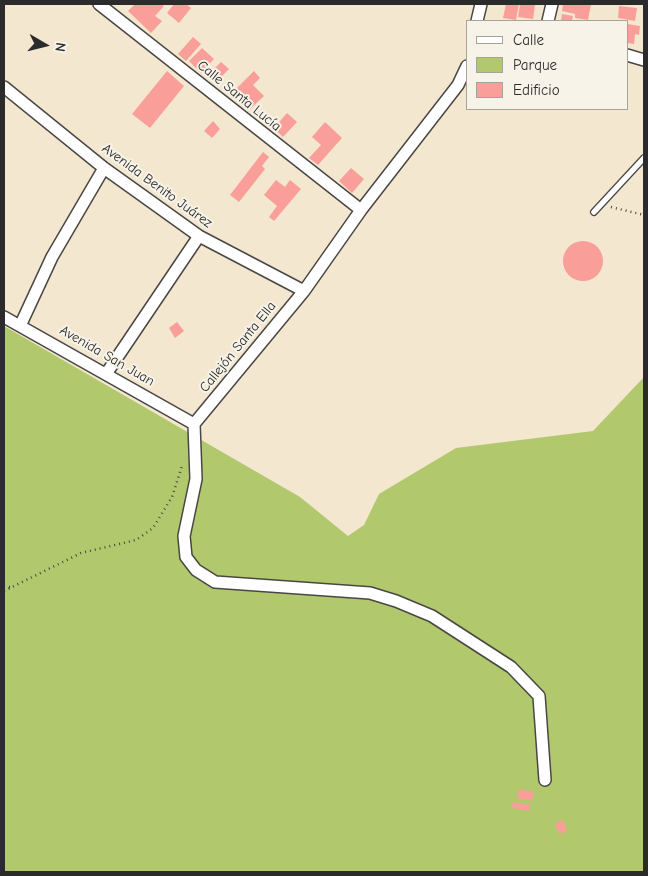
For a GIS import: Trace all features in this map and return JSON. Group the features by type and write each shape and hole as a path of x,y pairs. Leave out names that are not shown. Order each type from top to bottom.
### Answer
{"street":[{"name":"Calle Santa Lucía","path":"99,4 361,210"},
{"path":"478,20 481,4"},
{"path":"548,20 552,4"},
{"path":"628,55 644,60"},
{"name":"Callejón Santa Ella","path":"194,424 304,291 361,210 458,85 466,68"},
{"name":"Avenida Benito Juárez","path":"6,94 104,168 199,236 304,291"},
{"path":"20,326 52,258 104,168"},
{"path":"106,374 199,236"},
{"name":"Avenida San Juan","path":"4,316 194,424"},
{"path":"194,424 196,479 184,536 186,557 196,570 216,582 370,593 396,601 432,616 511,667 539,696 546,780"}],"lane":[{"path":"594,212 644,158"}],"path":[{"path":"600,205 644,215"},
{"path":"4,592 81,553 136,540 153,528 172,497 184,460"},
{"path":"4,587 16,587"}],"green space":[{"path":"4,326 300,497 348,536 364,525 379,494 456,448 593,431 644,377 644,872 4,872"}],"building":[{"path":"135,4 161,4 164,6 155,16 162,21 151,33 128,11"},
{"path":"174,4 186,4 191,8 179,23 167,13"},
{"path":"506,4 519,4 516,20 503,18"},
{"path":"520,4 535,5 533,19 518,17"},
{"path":"563,4 591,4 588,20 575,18 575,14 562,11"},
{"path":"619,6 637,8 635,21 618,18"},
{"path":"562,14 573,16 572,20 561,20"},
{"path":"628,24 640,26 639,35 635,34 634,44 628,43"},
{"path":"193,37 201,44 186,61 178,54"},
{"path":"202,48 214,59 201,73 189,61"},
{"path":"221,62 229,69 218,80 210,73"},
{"path":"167,71 184,86 150,128 132,114"},
{"path":"254,71 260,78 253,85 264,96 250,109 233,92"},
{"path":"287,113 297,122 283,137 274,128"},
{"path":"213,121 220,129 212,138 204,131"},
{"path":"325,122 342,138 318,165 309,158 321,145 312,137"},
{"path":"263,152 269,157 262,166 265,169 239,202 230,195"},
{"path":"351,168 364,179 352,193 339,181"},
{"path":"276,180 285,187 290,180 301,189 274,221 269,217 277,206 264,195"},
{"path":"587,241 594,244 600,250 603,261 602,269 594,278 587,281 579,281 572,278 564,269 563,257 566,250 575,242"},
{"path":"177,322 184,331 175,338 169,328"},
{"path":"519,789 534,792 532,801 517,798"},
{"path":"513,802 530,805 529,811 512,808"},
{"path":"563,820 567,831 559,834 555,823"}]}
